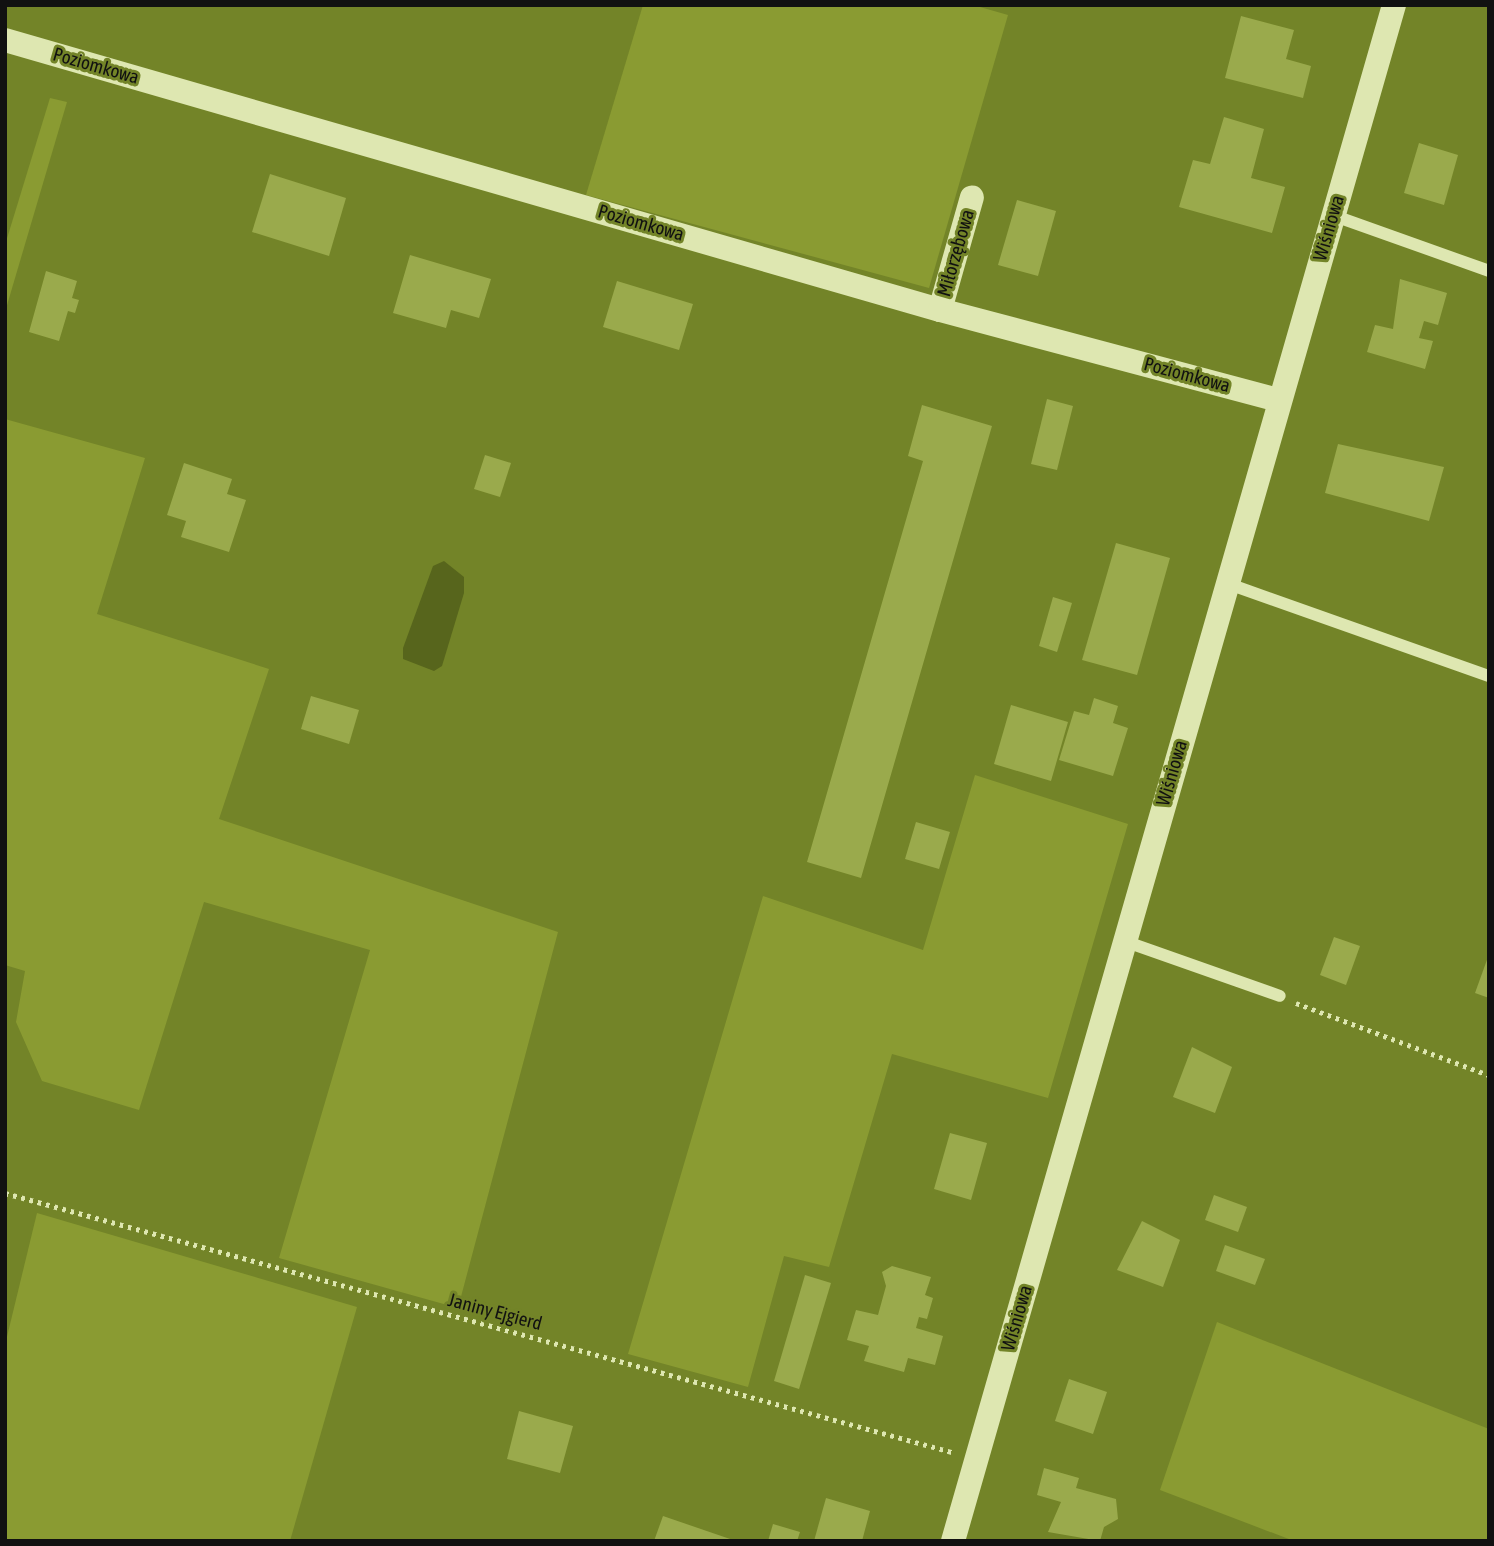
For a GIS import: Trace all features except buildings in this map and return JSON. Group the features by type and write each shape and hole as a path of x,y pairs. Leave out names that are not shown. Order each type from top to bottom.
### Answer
{"street":[{"name":"Wiśniowa","path":"953,1541 1278,400 1394,5"},
{"name":"Poziomkowa","path":"5,40 940,310 1278,400"},
{"name":"Miłorzębowa","path":"940,310 972,197"}],"lane":[{"path":"1332,215 1489,271"},
{"path":"1226,583 1489,676"},
{"path":"1124,941 1280,996"}],"path":[{"path":"1280,996 1489,1076"},
{"name":"Janiny Ejgierd","path":"5,1193 977,1459"}],"shaded area":[{"path":"643,5 973,5 1008,15 929,288 586,195"},
{"path":"50,98 67,102 5,312 5,245"},
{"path":"5,419 145,458 97,614 269,669 219,819 558,932 458,1308 279,1258 370,950 204,902 139,1110 42,1081 16,1022 25,971 5,965"},
{"path":"444,561 464,577 464,593 442,666 434,671 403,659 403,648 433,566"},
{"path":"975,775 1128,824 1048,1098 892,1054 829,1267 784,1256 748,1387 628,1354 763,896 923,950"},
{"path":"37,1213 357,1307 290,1541 5,1541 5,1345"},
{"path":"1217,1322 1489,1429 1489,1541 1294,1541 1160,1490"}]}
